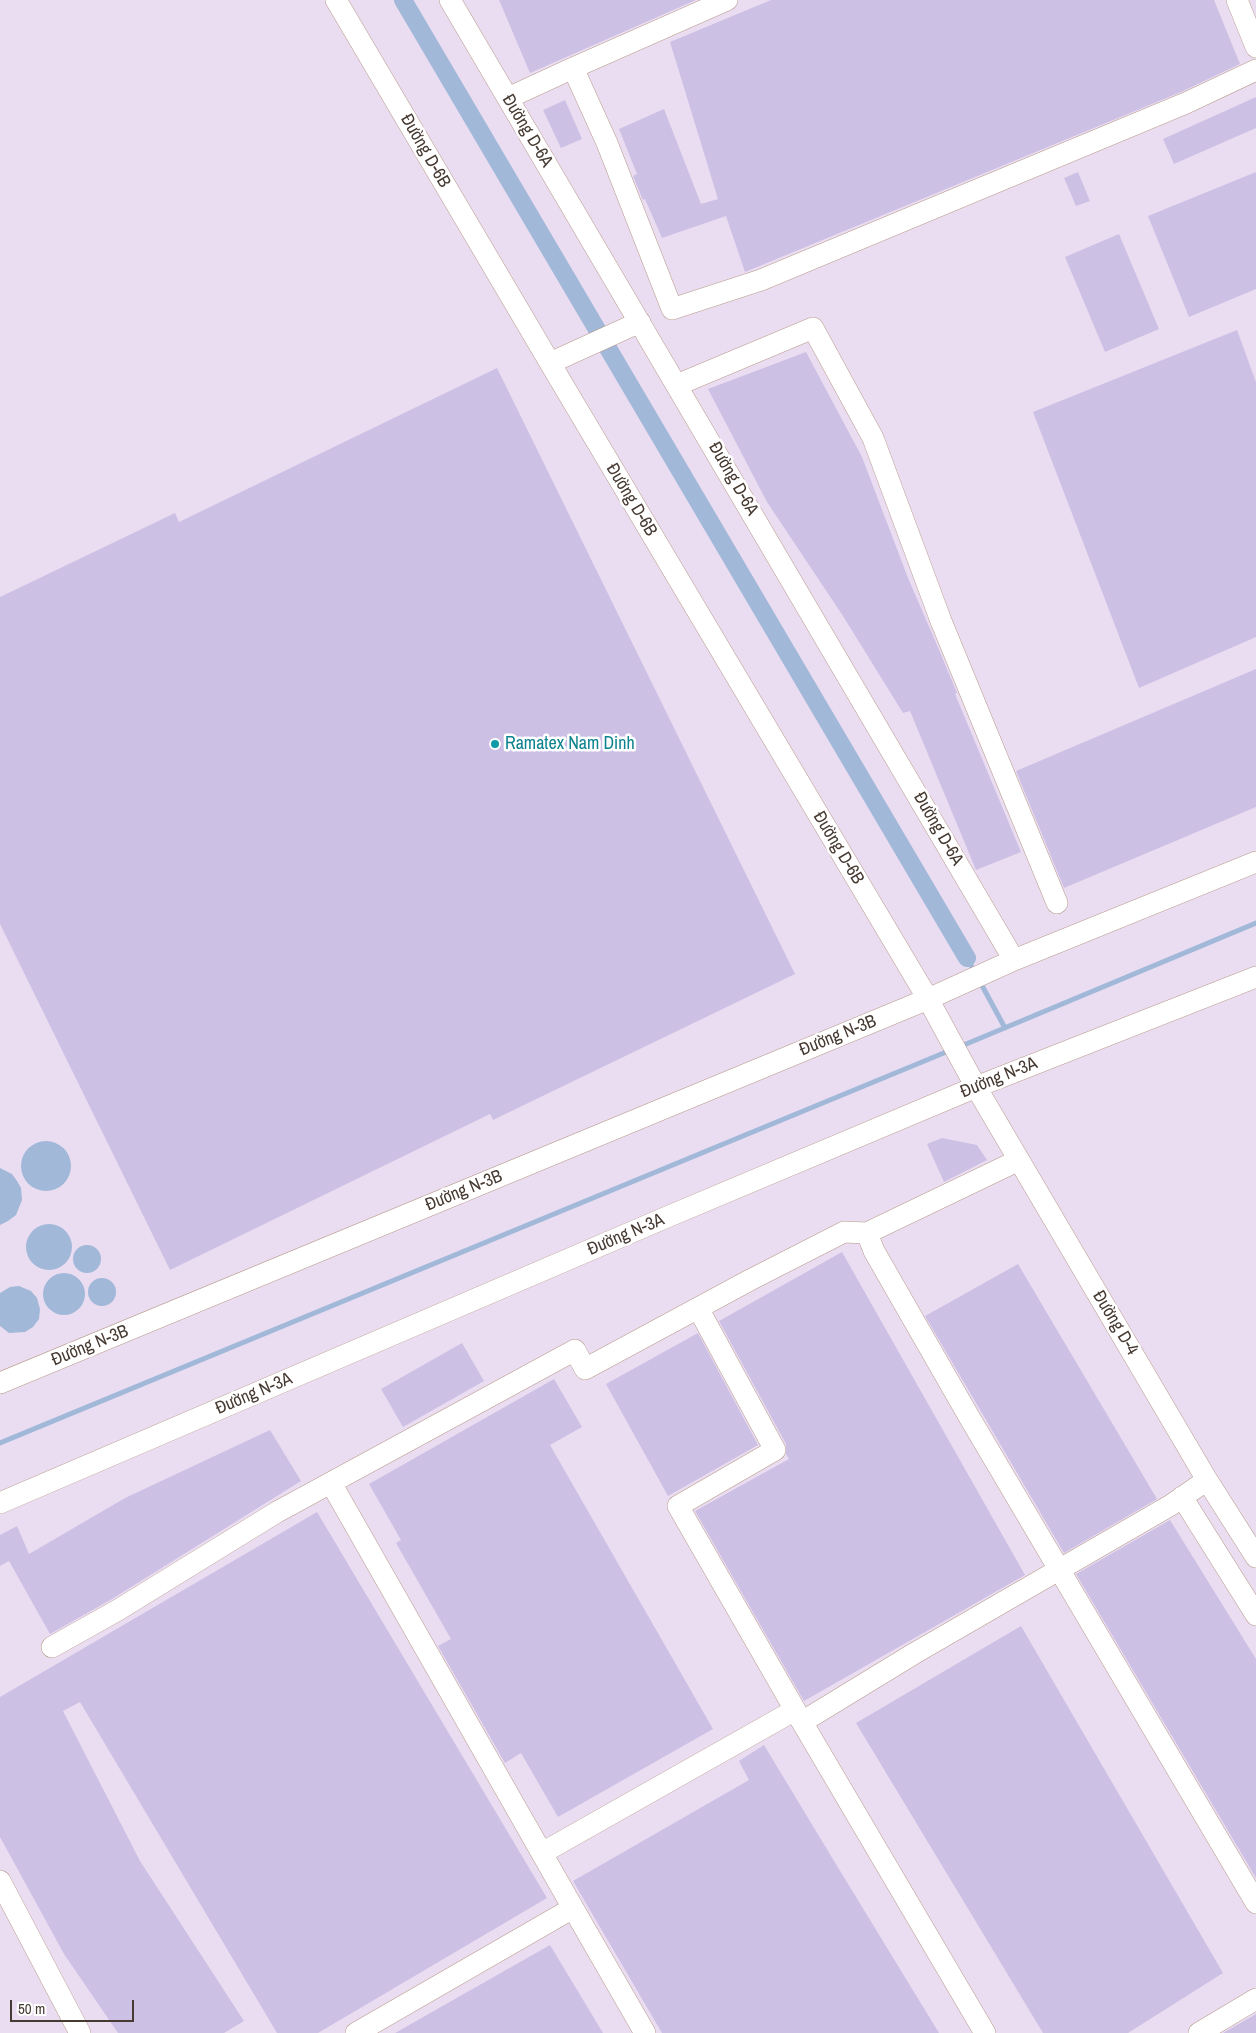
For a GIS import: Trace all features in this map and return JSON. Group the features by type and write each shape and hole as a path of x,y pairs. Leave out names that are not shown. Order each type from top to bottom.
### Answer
{"street":[{"name":"Đường D-6B","path":"336,0 946,1032"},
{"name":"Đường D-6A","path":"450,0 677,385 1005,964"},
{"path":"508,98 727,0"},
{"path":"1236,0 1256,47"},
{"path":"573,68 607,143 672,309 761,280 1186,104 1256,70"},
{"path":"550,363 640,322"},
{"path":"677,385 813,328 873,438 941,621 1057,903"},
{"path":"1005,964 1256,862"},
{"name":"Đường N-3B","path":"0,1383 928,999 1005,964"},
{"name":"Đường N-3A","path":"0,1503 976,1087 1256,977"},
{"name":"Đường D-4","path":"946,1032 976,1087 1207,1480 1256,1557"},
{"path":"52,1647 118,1610 276,1512 575,1350 585,1370 698,1308 844,1232 868,1233 1019,1160"},
{"path":"868,1233 874,1250 902,1299 1256,1903"},
{"path":"698,1308 775,1450 678,1506 798,1716 986,2033"},
{"path":"542,1854 915,1653 1182,1497 1207,1480"},
{"path":"331,1483 645,2033"},
{"path":"1182,1497 1256,1615"},
{"path":"0,1881 80,2033"},
{"path":"356,2033 574,1908"},
{"path":"1200,2033 1256,1999"}],"shaded area":[{"path":"0,0 1256,0 1256,2033 0,2033"}],"water":[{"path":"46,1141 60,1145 67,1152 71,1166 67,1180 60,1187 46,1191 32,1187 25,1180 21,1166 25,1152 32,1145"},
{"path":"0,1168 12,1174 17,1181 21,1188 22,1200 16,1215 0,1225"},
{"path":"54,1224 66,1230 71,1238 71,1256 66,1264 58,1269 44,1270 32,1264 27,1256 26,1242 32,1230 40,1225"},
{"path":"87,1245 97,1249 101,1259 97,1269 87,1273 77,1269 73,1259 77,1249"},
{"path":"68,1273 76,1276 82,1282 85,1294 82,1306 76,1312 60,1315 52,1312 46,1306 43,1290 46,1282 52,1276"},
{"path":"102,1278 112,1282 116,1292 112,1302 102,1306 92,1302 88,1292 92,1282"},
{"path":"19,1286 31,1291 37,1298 40,1309 39,1319 33,1327 25,1332 9,1333 0,1326 0,1293 10,1287"}],"building":[{"path":"499,0 696,0 530,73"},
{"path":"771,0 1214,0 1240,64 1181,92 745,272 726,216 662,238 633,176 637,174 619,129 664,109 701,204 718,199 670,42"},
{"path":"1256,97 1256,128 1174,164 1163,139"},
{"path":"565,100 582,139 561,148 543,110"},
{"path":"1078,172 1090,201 1076,206 1064,178"},
{"path":"1256,172 1256,289 1189,317 1148,216"},
{"path":"1119,234 1159,329 1105,352 1065,257"},
{"path":"1237,330 1256,382 1256,637 1139,688 1033,412"},
{"path":"806,352 862,457 908,578 1021,852 976,870 910,711 903,713 843,616 767,502 708,389"},
{"path":"497,368 795,974 493,1120 490,1114 170,1270 0,924 0,597 175,513 179,522"},
{"path":"1256,669 1256,807 1064,888 1016,771"},
{"path":"942,1138 977,1145 987,1160 944,1182 927,1144"},
{"path":"842,1252 1025,1575 804,1701 695,1511 789,1459 786,1454 786,1444 719,1321"},
{"path":"1018,1264 1157,1499 1064,1553 925,1316"},
{"path":"698,1333 758,1445 668,1496 606,1384"},
{"path":"462,1343 484,1381 403,1427 381,1389"},
{"path":"554,1379 582,1427 550,1445 713,1729 558,1817 521,1753 505,1763 438,1646 451,1639 396,1543 401,1540 369,1484"},
{"path":"270,1430 301,1481 112,1599 50,1634 9,1561 0,1566 0,1535 17,1526 29,1554 125,1498"},
{"path":"317,1512 547,1898 318,2033 277,2033 80,1702 63,1711 140,1861 244,2021 224,2033 118,2033 64,1954 0,1837 0,1697"},
{"path":"1170,1520 1256,1659 1256,1878 1076,1574"},
{"path":"1021,1626 1223,1973 1128,2033 1043,2033 856,1723"},
{"path":"764,1745 939,2033 662,2033 573,1881 749,1780 739,1761"},
{"path":"550,1945 603,2033 395,2033"},
{"path":"1256,2014 1256,2033 1223,2033"}],"waterway":[{"path":"403,0 967,958"},
{"path":"959,1047 1256,923"},
{"path":"967,958 975,973"},
{"path":"979,980 1005,1028"},
{"path":"0,1443 951,1050"}],"place":[{"name":"Ramatex Nam Dinh","path":"495,744"}]}
